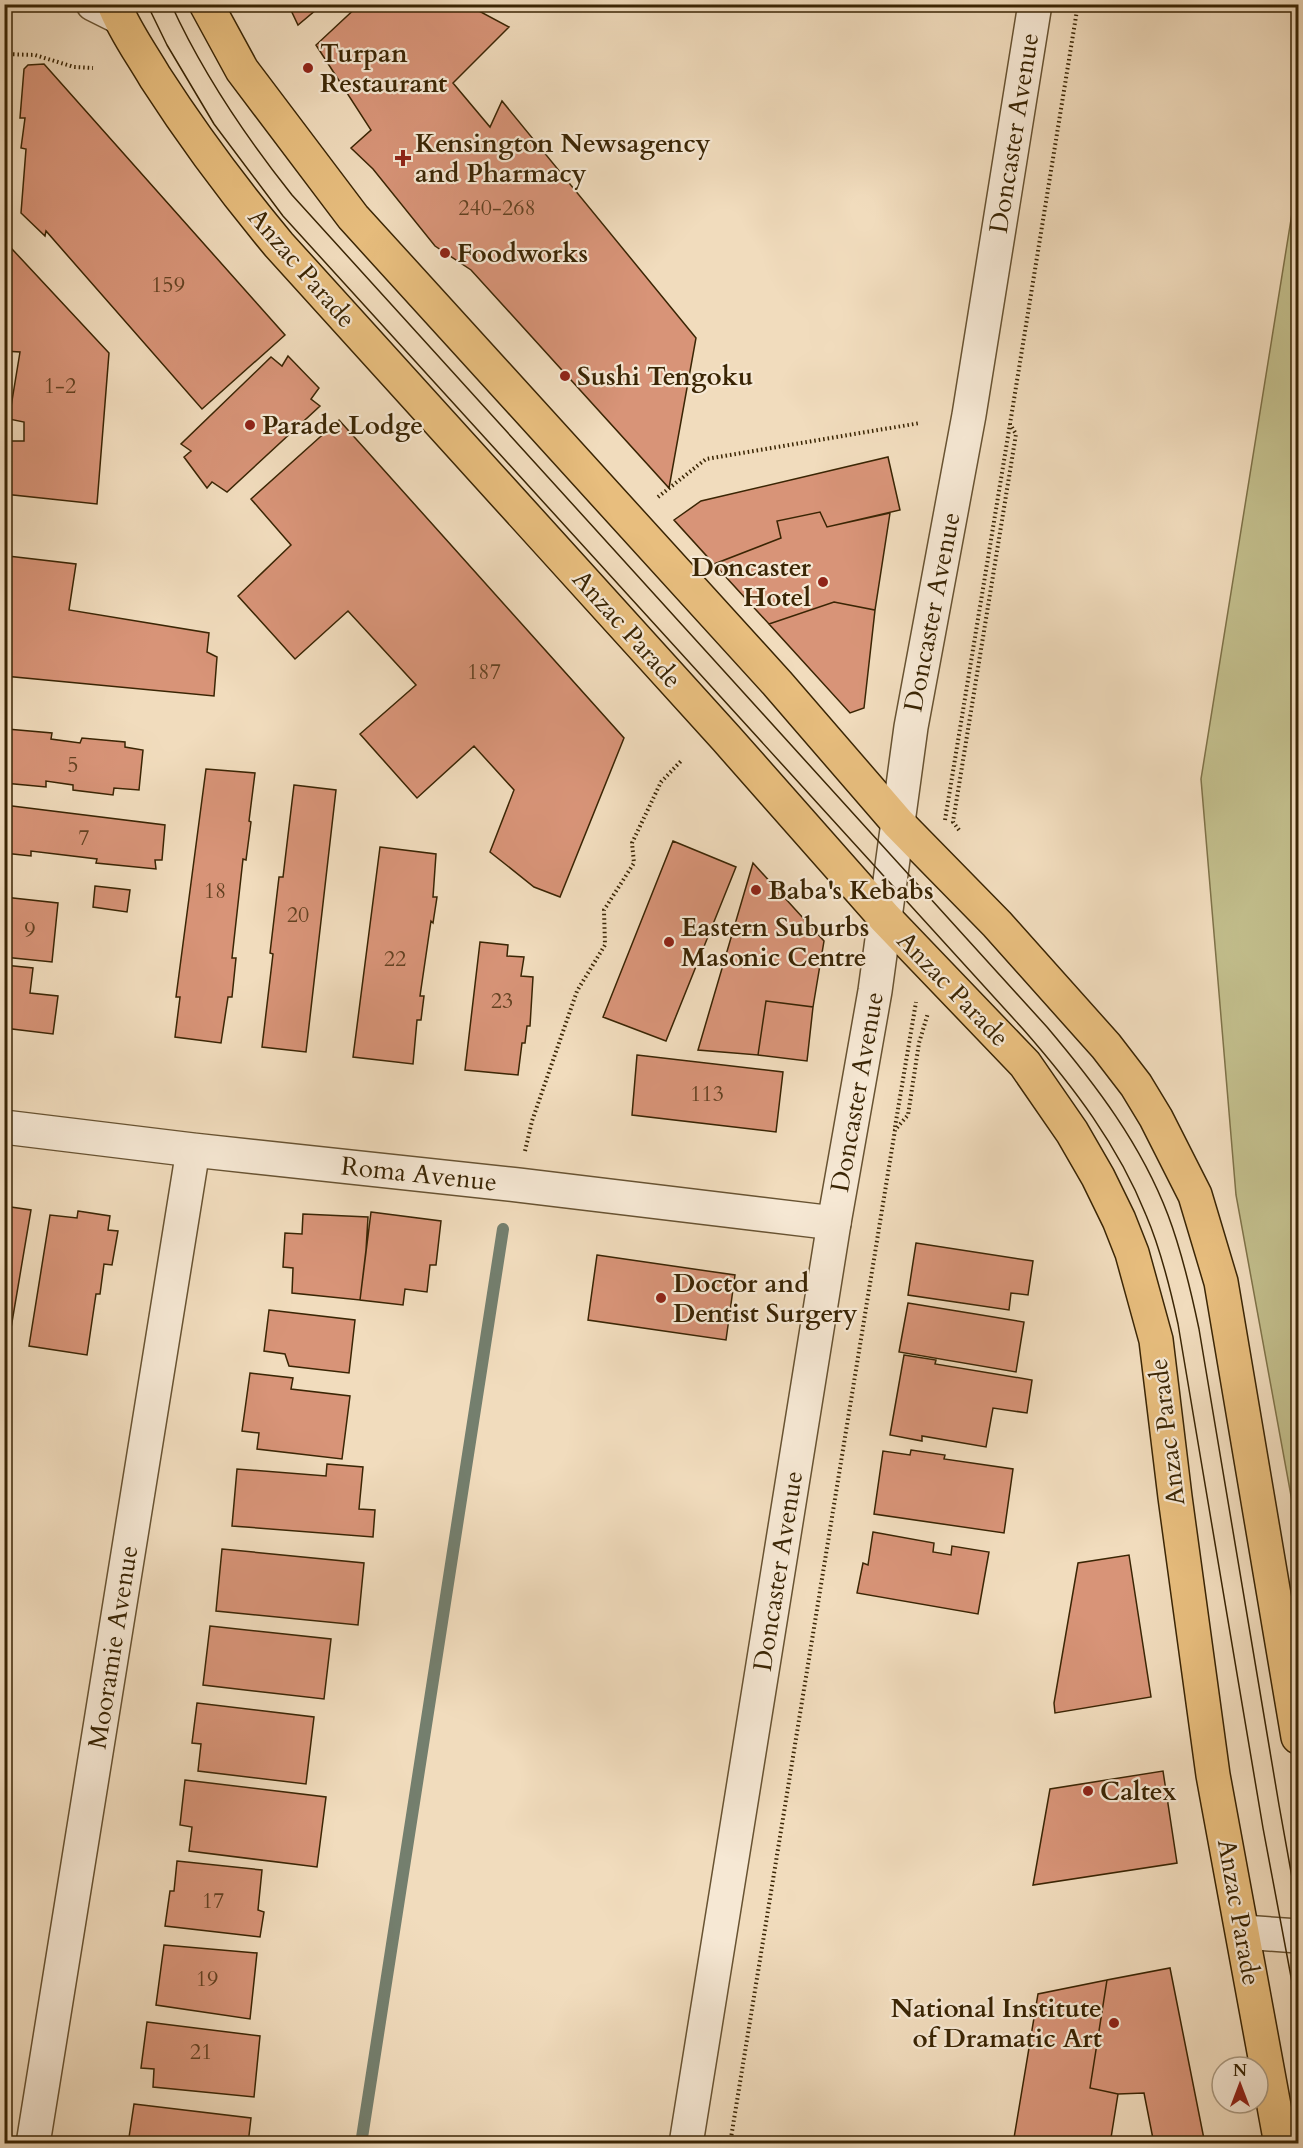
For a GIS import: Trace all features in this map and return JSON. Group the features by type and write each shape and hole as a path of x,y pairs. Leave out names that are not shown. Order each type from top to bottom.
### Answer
{"main road":[{"path":"206,4 242,69 353,217 792,700 898,823 997,924 1106,1046 1136,1085 1156,1118 1195,1195 1221,1282 1299,1737"},
{"name":"Anzac Parade","path":"109,9 186,126 279,245 726,738 885,918 1025,1064 1072,1132 1098,1177 1132,1253 1156,1340 1213,1775 1281,2144"}],"street":[{"name":"Doncaster Avenue","path":"686,2144 834,1223 873,1000 911,727 969,415 1035,4"},
{"name":"Roma Avenue","path":"4,1127 834,1223"},
{"name":"Mooramie Avenue","path":"33,2144 193,1150"},
{"path":"1243,1932 1299,1936"}],"path":[{"path":"945,824 1078,4"},
{"path":"4,54 35,55 74,67 93,68"},
{"path":"653,501 706,459 920,423"},
{"path":"961,832 953,822 1016,434 1010,424"},
{"path":"518,1185 532,1121 577,991 605,945 604,910 634,863 632,843 661,782 682,760"},
{"path":"730,2144 916,1000"},
{"path":"895,1130 908,1114 920,1043"}],"shaded area":[{"path":"1298,176 1298,1534 1236,1195 1201,779"}],"building":[{"path":"288,4 323,4 298,25"},
{"path":"360,4 466,4 509,27 453,83 490,127 502,101 696,338 669,488 471,270 435,246 373,169 351,148 371,130 316,45"},
{"path":"44,64 285,335 202,409 46,231 45,236 21,213 26,149 21,148 25,118 20,118 24,69 28,65"},
{"path":"12,249 109,353 97,504 4,494 5,441 24,441 24,422 9,419 20,352 4,351 9,308 4,308 4,250"},
{"name":"Parade Lodge","path":"288,356 319,388 311,399 320,406 227,492 212,482 207,488 184,457 191,451 181,444 271,357 282,366"},
{"path":"339,420 624,738 560,897 534,887 490,852 514,790 474,746 417,798 360,734 416,685 348,611 295,659 238,596 291,545 251,499"},
{"path":"888,457 900,510 827,527 820,512 777,521 781,538 714,564 674,520 701,501"},
{"path":"820,512 827,527 890,513 875,610 834,602 769,624 714,564 781,538 777,521"},
{"path":"8,556 76,564 69,610 209,633 207,652 217,657 214,696 4,676 4,586"},
{"path":"834,602 875,610 864,708 850,713 769,624"},
{"path":"7,729 52,733 51,739 80,743 82,738 125,742 125,747 143,750 139,790 114,788 113,795 73,790 73,785 46,781 46,787 4,783 4,733 7,734"},
{"path":"206,769 255,773 249,821 251,822 246,860 243,859 232,958 236,958 232,997 228,997 221,1043 175,1037 180,997 176,997"},
{"path":"294,785 336,790 306,1052 262,1047 279,877 283,877"},
{"path":"4,805 165,825 162,860 155,860 156,869 96,863 97,859 31,851 31,856 4,853"},
{"name":"Eastern Suburbs Masonic Centre","path":"673,841 736,867 666,1041 603,1017"},
{"path":"380,847 436,854 433,897 437,897 433,923 431,921 420,996 424,996 421,1020 417,1020 413,1064 353,1057"},
{"path":"753,863 824,941 813,1007 766,1001 758,1055 698,1050"},
{"path":"95,886 130,890 127,912 93,907"},
{"path":"4,897 58,903 52,962 4,957"},
{"path":"480,942 508,945 507,956 524,957 521,976 533,977 530,1026 527,1026 525,1043 522,1043 518,1075 465,1070"},
{"path":"4,965 33,968 30,993 58,996 53,1034 4,1028"},
{"path":"766,1001 813,1007 807,1061 758,1055"},
{"path":"637,1055 783,1072 776,1132 632,1115"},
{"path":"4,1206 31,1210 9,1340 4,1340"},
{"path":"78,1211 110,1216 108,1230 118,1231 112,1265 104,1264 100,1294 96,1294 87,1355 29,1346 50,1215 77,1218"},
{"path":"371,1212 441,1221 436,1265 430,1265 427,1292 405,1289 403,1305 360,1300"},
{"path":"303,1214 368,1217 360,1300 292,1293 293,1268 283,1267 285,1233 302,1234"},
{"path":"916,1243 1033,1261 1028,1295 1011,1293 1009,1310 908,1295"},
{"name":"Doctor and Dentist Surgery","path":"597,1255 735,1275 726,1340 588,1320"},
{"path":"908,1303 1024,1322 1016,1372 899,1352"},
{"path":"269,1310 355,1320 349,1373 289,1366 285,1354 264,1351"},
{"path":"904,1355 936,1360 935,1364 1032,1380 1027,1413 993,1408 986,1447 922,1436 922,1441 890,1435"},
{"path":"250,1373 293,1378 291,1389 350,1396 342,1459 257,1449 259,1433 242,1431"},
{"path":"911,1450 945,1455 944,1459 1013,1469 1004,1533 874,1514 883,1451 910,1455"},
{"path":"327,1464 363,1467 359,1509 375,1510 373,1537 232,1526 237,1469 326,1476"},
{"path":"873,1532 934,1543 933,1552 951,1555 952,1546 989,1552 978,1614 857,1593 863,1563 868,1565"},
{"path":"222,1549 364,1563 358,1625 216,1611"},
{"path":"1129,1555 1151,1697 1055,1713 1054,1703 1078,1563"},
{"path":"210,1626 331,1639 324,1699 203,1685"},
{"path":"197,1703 314,1717 306,1784 198,1771 201,1744 192,1743"},
{"path":"1163,1771 1177,1863 1033,1885 1050,1789"},
{"path":"185,1780 326,1797 317,1867 189,1851 192,1827 180,1825"},
{"path":"177,1861 262,1870 258,1910 264,1912 260,1937 165,1926 170,1891 174,1891"},
{"path":"164,1945 257,1953 250,2019 156,2005"},
{"path":"1170,1968 1205,2144 1154,2144 1144,2093 1118,2094 1090,2088 1107,1980"},
{"path":"1107,1980 1090,2088 1118,2094 1110,2144 1013,2144 1038,1994"},
{"path":"147,2022 260,2036 254,2097 153,2087 154,2069 141,2068"},
{"path":"134,2104 251,2118 248,2144 128,2144"}],"waterway":[{"path":"361,2144 503,1229"}],"tram line":[{"path":"147,4 167,45 214,124 283,216 1023,1029 1077,1094 1122,1164 1135,1189 1156,1242 1178,1324 1263,1828 1298,2014"},
{"path":"171,4 183,30 226,104 292,195 1047,1027 1100,1093 1131,1140 1145,1164 1168,1215 1182,1257 1196,1315 1298,1911"}],"place":[{"name":"Turpan Restaurant","path":"308,68"},
{"name":"Kensington Newsagency and Pharmacy","path":"403,158"},
{"name":"Foodworks","path":"445,253"},
{"name":"Sushi Tengoku","path":"565,376"},
{"name":"Parade Lodge","path":"250,425"},
{"name":"Doncaster Hotel","path":"823,582"},
{"name":"Baba's Kebabs","path":"756,890"},
{"name":"Eastern Suburbs Masonic Centre","path":"669,942"},
{"name":"Doctor and Dentist Surgery","path":"661,1298"},
{"name":"Caltex","path":"1088,1791"},
{"name":"National Institute of Dramatic Art","path":"1114,2023"}]}
